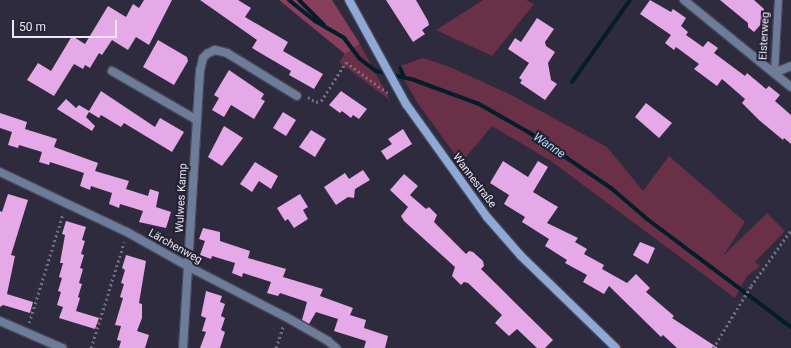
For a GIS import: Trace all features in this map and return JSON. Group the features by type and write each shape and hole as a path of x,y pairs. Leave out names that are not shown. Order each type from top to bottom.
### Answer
{"street":[{"name":"Wannestraße","path":"349,0 399,88 406,104 460,182 511,245 616,348"},
{"path":"684,0 791,87"},
{"name":"Wulwes Kamp","path":"183,348 201,64 207,54 215,50 227,53 297,96"},
{"path":"774,73 791,66"},
{"path":"112,71 197,120"},
{"name":"Lärchenweg","path":"0,172 127,232 189,267 286,316 328,341 336,348"},
{"path":"0,321 27,331 62,348"}],"lane":[{"name":"Elsterweg","path":"774,73 778,0"}],"path":[{"path":"297,96 316,102 321,101 346,62 383,90 406,104"},
{"path":"27,331 66,202"},
{"path":"713,348 751,286 791,230"},
{"path":"91,348 127,232"},
{"path":"276,348 286,316"}],"shaded area":[{"path":"279,0 332,0 360,44 345,54"},
{"path":"483,0 526,0 534,4 492,56 436,30"},
{"path":"360,44 390,100 339,62 345,54"},
{"path":"423,58 450,67 513,96 607,147 643,191 669,156 745,222 723,256 767,213 785,231 755,262 760,266 747,276 735,298 551,161 492,126 461,163 417,102 397,67"}],"building":[{"path":"144,0 172,0 149,45 136,37 128,50 112,40 102,55 99,53 90,68 85,65 83,69 74,64 54,96 27,80 38,63 51,71 72,36 85,44 108,6 126,17 133,4 139,8"},
{"path":"200,0 238,0 251,8 245,17 288,42 283,51 323,74 314,89 289,75 291,71 252,48 257,40"},
{"path":"386,0 416,0 428,21 429,25 422,30 425,34 413,42"},
{"path":"650,0 671,12 673,9 686,18 681,26 688,32 686,35 703,47 708,41 718,48 714,53 745,76 747,73 766,89 769,86 780,95 775,101 791,115 791,144 784,138 783,140 759,120 742,103 745,99 722,79 717,86 694,69 699,64 676,47 674,50 665,43 671,35 640,14"},
{"path":"720,0 754,0 764,9 762,23 754,32 748,27 748,23"},
{"path":"537,18 554,29 545,42 546,46 555,52 548,63 551,80 557,84 545,100 520,83 522,80 519,78 529,63 508,49 515,38 521,42"},
{"path":"158,40 187,57 188,61 174,85 143,67"},
{"path":"229,70 264,94 261,99 265,101 254,119 231,105 224,117 212,110 219,98 214,95"},
{"path":"101,91 155,127 160,118 184,132 172,152 124,123 121,127 101,115 99,118 89,112 86,117 95,126 92,131 57,109 66,99 76,108 79,105 89,111"},
{"path":"341,91 367,109 359,119 353,115 351,118 342,111 340,113 329,105"},
{"path":"646,103 672,123 659,138 635,117"},
{"path":"283,112 296,120 286,136 273,128"},
{"path":"0,113 27,122 25,129 57,139 54,147 98,163 95,171 129,181 126,189 148,196 150,189 159,192 156,207 171,212 166,228 139,222 143,211 120,204 119,208 109,204 112,193 91,186 90,190 80,186 84,173 50,162 49,165 39,162 42,152 19,145 18,148 8,145 12,132 0,128"},
{"path":"224,126 243,138 222,166 208,157"},
{"path":"403,129 412,144 387,160 381,151 392,144 388,139"},
{"path":"311,130 326,139 315,157 299,147"},
{"path":"503,161 528,177 538,161 548,167 533,192 558,207 547,223 578,238 575,242 587,249 584,254 604,265 602,269 627,283 636,274 650,288 646,292 674,316 672,318 718,348 677,348 663,335 661,337 609,286 604,294 583,282 587,275 565,263 567,260 545,246 549,239 522,222 525,217 504,204 509,195 490,183"},
{"path":"255,162 278,176 271,189 259,181 252,192 240,184"},
{"path":"363,170 370,180 355,189 354,198 348,197 336,205 324,187 345,173 349,179"},
{"path":"404,174 418,186 410,195 426,209 429,207 437,215 434,222 466,254 469,251 473,252 483,261 484,266 481,269 553,340 545,348 537,348 517,329 509,336 495,323 502,315 468,283 464,282 461,285 452,276 455,267 404,221 401,216 408,207 390,190"},
{"path":"8,194 28,200 11,255 15,256 7,294 33,302 30,313 3,305 0,307 0,211 2,212"},
{"path":"300,194 308,207 303,210 308,219 294,228 288,219 285,221 277,208"},
{"path":"66,221 86,227 82,240 85,241 81,254 84,255 80,268 83,269 79,283 82,284 76,311 99,318 95,329 59,318 63,307 57,305 61,292 58,291 62,278 59,277 63,263 60,263 65,235 62,234"},
{"path":"203,228 220,232 220,241 250,251 248,258 286,269 283,277 323,289 320,296 353,308 350,315 366,320 364,328 388,336 385,348 364,348 366,341 334,331 338,319 316,312 309,324 302,320 307,302 280,293 278,296 267,293 271,282 243,273 242,277 232,273 235,263 212,256 211,259 200,255 205,241 199,239"},
{"path":"640,242 655,248 648,264 633,255"},
{"path":"126,255 146,261 139,303 142,304 142,318 137,331 149,335 145,348 119,348 121,341 117,340 121,326 115,325 123,298 120,297 124,284 121,283 125,270 122,268"},
{"path":"206,291 222,296 220,302 225,304 221,316 225,318 221,330 225,332 220,348 200,348 206,332 202,331 206,318 201,316"}],"waterway":[{"name":"Wanne","path":"289,0 315,21 344,38 360,59 376,71 414,80 479,104 530,133 611,188 647,219 791,327"},
{"path":"299,0 324,25"},
{"path":"572,82 630,0"},
{"path":"400,68 404,77"}]}
